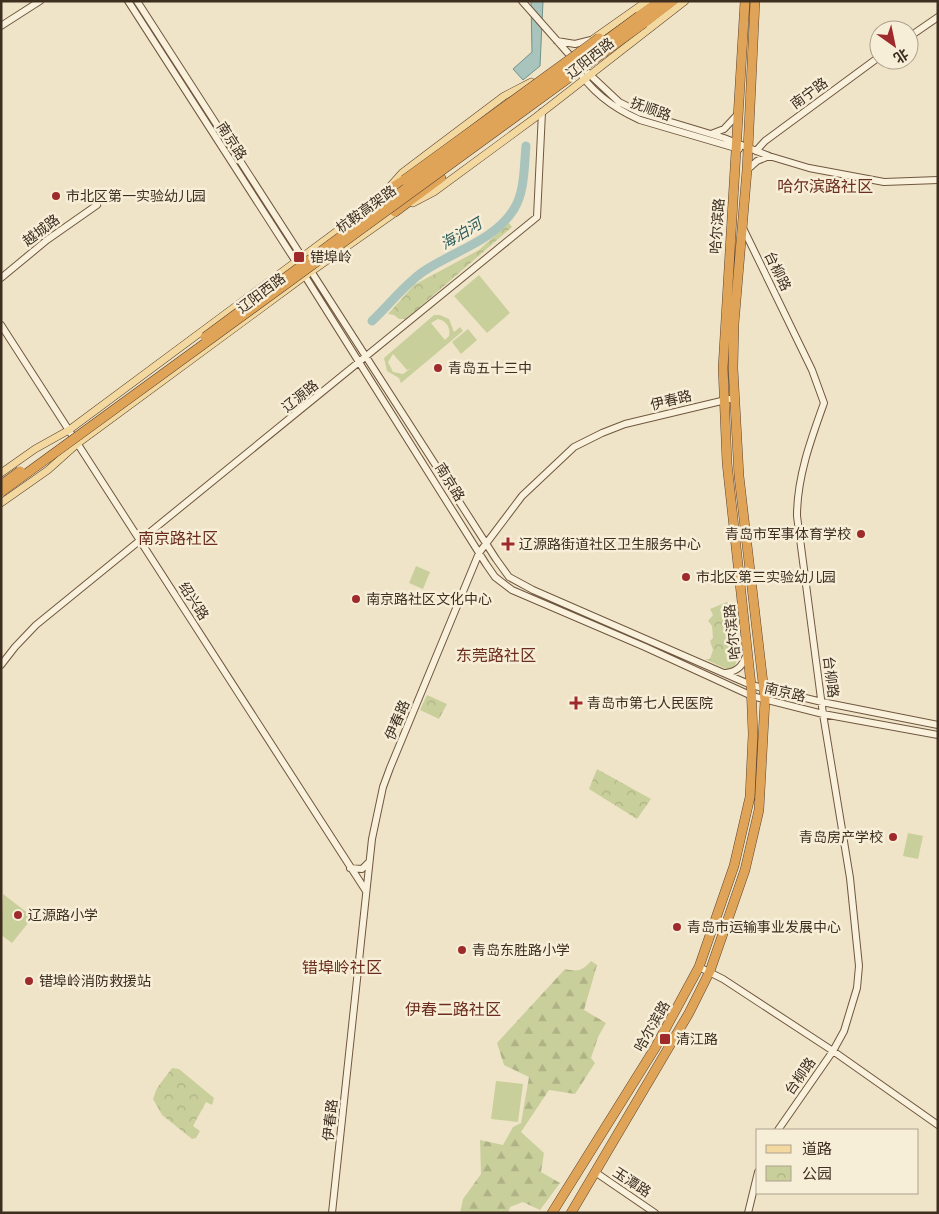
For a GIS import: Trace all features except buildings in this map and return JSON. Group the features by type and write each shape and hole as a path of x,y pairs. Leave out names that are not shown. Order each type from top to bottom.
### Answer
{"highway":[{"name":"杭鞍高架路","path":"1,492 642,20 660,1"},
{"name":"杭鞍高架路","path":"1,485 642,20 674,1"},
{"name":"哈尔滨路","path":"552,1213 655,1048 699,967 734,866 748,808 753,734 752,696 727,463 724,400 724,334 745,1"},
{"name":"哈尔滨路","path":"571,1213 692,1006 710,971 744,870 759,810 765,700 739,476 734,398 734,324 747,170 752,150 755,1"},
{"path":"395,212 613,52 642,20"},
{"path":"385,192 599,38 642,20"}],"main road":[{"name":"辽阳西路","path":"1,473 35,449 69,430 356,217 385,192 402,173 504,96 526,86 647,1"},
{"name":"辽阳西路","path":"1,503 48,470 77,444 308,274 395,212 434,192 591,76 612,56 685,1"}],"street":[{"path":"1,26 40,1"},
{"name":"南京路","path":"128,1 295,261 308,274 366,358 504,571 518,582 751,685 822,702 938,725"},
{"name":"南京路","path":"137,1 302,256 308,274 359,364 495,577 512,590 645,647 752,696 823,714 938,735"},
{"name":"抚顺路","path":"522,1 569,56 612,96 636,111 711,134 736,145"},
{"path":"919,30 938,17"},
{"path":"556,41 575,44 591,40"},
{"name":"抚顺路","path":"569,56 584,80 615,108 640,120 736,145 809,168 884,182 938,180"},
{"name":"南宁路","path":"752,150 869,64"},
{"name":"辽源路","path":"1,665 14,647 36,625 359,364 537,217 539,114"},
{"path":"711,134 724,128 738,114"},
{"path":"747,170 769,156"},
{"name":"越城路","path":"1,278 46,240 97,205"},
{"name":"台柳路","path":"742,226 812,370 824,403 812,437 797,494 797,508 823,714 850,878 859,966 851,1012 833,1051 779,1129"},
{"name":"绍兴路","path":"1,324 366,891"},
{"name":"伊春路","path":"332,1213 369,862 377,813 386,781 479,553 522,496 574,447 625,424 734,398"},
{"path":"726,673 736,671 742,666 747,652"},
{"path":"350,868 362,869 369,862"},
{"path":"699,967 710,971 833,1051 938,1125"},
{"name":"玉潭路","path":"595,1172 655,1213"},
{"path":"748,1213 756,1180"}],"green space":[{"path":"509,223 512,227 406,319 399,319 394,315 388,314 414,285 479,250"},
{"path":"479,275 510,313 487,333 454,296"},
{"path":"434,315 440,315 449,319 454,332 460,327 463,331 401,383 399,378 387,371 384,358","holes":["438,319 449,327 449,336 445,340 431,323","393,354 407,370 411,368 403,374 393,372 388,362"]},
{"path":"468,329 477,340 461,354 452,342"},
{"path":"416,566 430,572 423,589 409,583"},
{"path":"727,602 730,604 731,609 729,641 736,663 734,668 726,669 705,659 710,659 713,650 710,641 713,638 712,626 708,621 713,615 710,609"},
{"path":"427,695 447,704 439,719 420,710"},
{"path":"597,769 651,799 637,819 589,789"},
{"path":"908,833 923,836 918,859 903,856"},
{"path":"3,894 33,917 12,943 1,935"},
{"path":"591,961 597,965 584,1010 606,1023 598,1037 591,1058 595,1063 575,1094 549,1090 521,1132 544,1153 541,1172 560,1183 540,1210 523,1202 510,1207 508,1213 460,1213 463,1199 481,1174 480,1140 503,1145 513,1127 521,1123 529,1077 504,1065 497,1043 565,969 580,970"},
{"path":"172,1068 179,1069 214,1098 212,1105 206,1102 193,1126 200,1131 196,1138 192,1139 162,1115 153,1099 157,1088"},
{"path":"496,1081 523,1084 518,1122 491,1119"}],"water":[{"path":"531,1 543,1 540,66 523,80 513,69 532,52"}],"waterway":[{"name":"海泊河","path":"372,321 417,276 473,245 506,220 518,202 520,195 526,146"}],"place":[{"name":"市北区第一实验幼儿园","path":"56,196"},
{"name":"错埠岭","path":"299,257"},
{"name":"青岛五十三中","path":"438,368"},
{"name":"青岛市军事体育学校","path":"861,534"},
{"name":"辽源路街道社区卫生服务中心","path":"508,544"},
{"name":"市北区第三实验幼儿园","path":"686,577"},
{"name":"南京路社区文化中心","path":"356,599"},
{"name":"青岛市第七人民医院","path":"576,703"},
{"name":"青岛房产学校","path":"893,837"},
{"name":"辽源路小学","path":"18,915"},
{"name":"青岛市运输事业发展中心","path":"677,927"},
{"name":"青岛东胜路小学","path":"462,950"},
{"name":"错埠岭消防救援站","path":"29,981"},
{"name":"清江路","path":"665,1039"}],"district":[{"name":"哈尔滨路社区","path":"825,186"},
{"name":"南京路社区","path":"178,538"},
{"name":"东莞路社区","path":"496,655"},
{"name":"错埠岭社区","path":"342,967"},
{"name":"伊春二路社区","path":"453,1009"}]}
